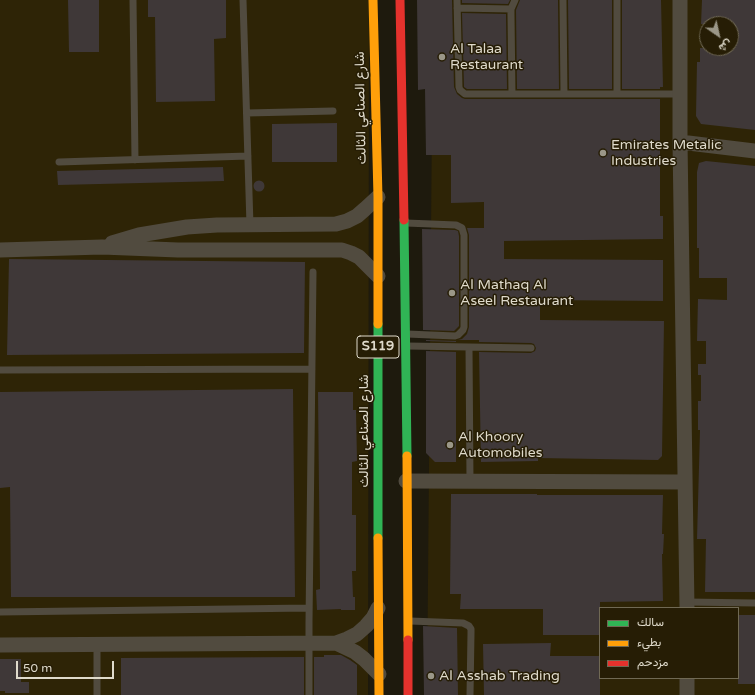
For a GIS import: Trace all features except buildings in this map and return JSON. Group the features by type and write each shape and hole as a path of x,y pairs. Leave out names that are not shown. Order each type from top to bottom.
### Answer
{"main road":[{"name":"شارع الصناعي الثالث","path":"373,0 378,197 378,276 382,298 378,608 379,695"},
{"name":"S119","path":"400,0 406,346 402,359 406,481 408,695"}],"street":[{"path":"680,0 680,142 687,605"},
{"path":"680,142 755,151"},
{"path":"102,247 139,235 187,227 217,225 336,224 357,216 378,197"},
{"path":"0,250 102,247 178,250 342,250 351,252 359,257 378,276"},
{"path":"406,481 685,482"},
{"path":"0,645 336,643 357,634 373,618 378,608"},
{"path":"336,643 355,652 379,674"},
{"path":"687,679 687,695"}],"lane":[{"path":"133,0 135,160"},
{"path":"243,0 250,225"},
{"path":"512,94 511,9 515,0"},
{"path":"563,0 564,94"},
{"path":"617,0 617,94"},
{"path":"511,9 457,4 459,87 464,94 680,94"},
{"path":"246,113 333,111"},
{"path":"59,162 248,156"},
{"path":"404,223 456,225 464,231 463,330 455,336 405,334"},
{"path":"309,695 313,272"},
{"path":"406,346 531,348"},
{"path":"469,347 470,481"},
{"path":"0,370 312,369"},
{"path":"687,605 755,603"},
{"path":"0,612 309,608"},
{"path":"407,621 463,623 469,626 471,630 470,695"},
{"path":"97,644 97,695"}],"shaded area":[{"path":"0,0 369,0 368,695 0,695"},
{"path":"433,0 755,0 755,695 427,695"}],"traffic: fast":[{"path":"404,220 407,456"},
{"path":"378,324 378,538"}],"traffic: slow":[{"path":"373,0 378,197 378,324"},
{"path":"407,456 408,640"},
{"path":"378,538 379,695"}],"traffic: jam":[{"path":"400,0 404,220"},
{"path":"408,640 408,695"}],"place":[{"name":"Al Talaa Restaurant","path":"442,57"},
{"name":"Emirates Metalic Industries","path":"603,153"},
{"name":"Al Mathaq Al Aseel Restaurant","path":"452,293"},
{"name":"Al Khoory Automobiles","path":"450,445"},
{"name":"Al Asshab Trading","path":"431,676"}]}
